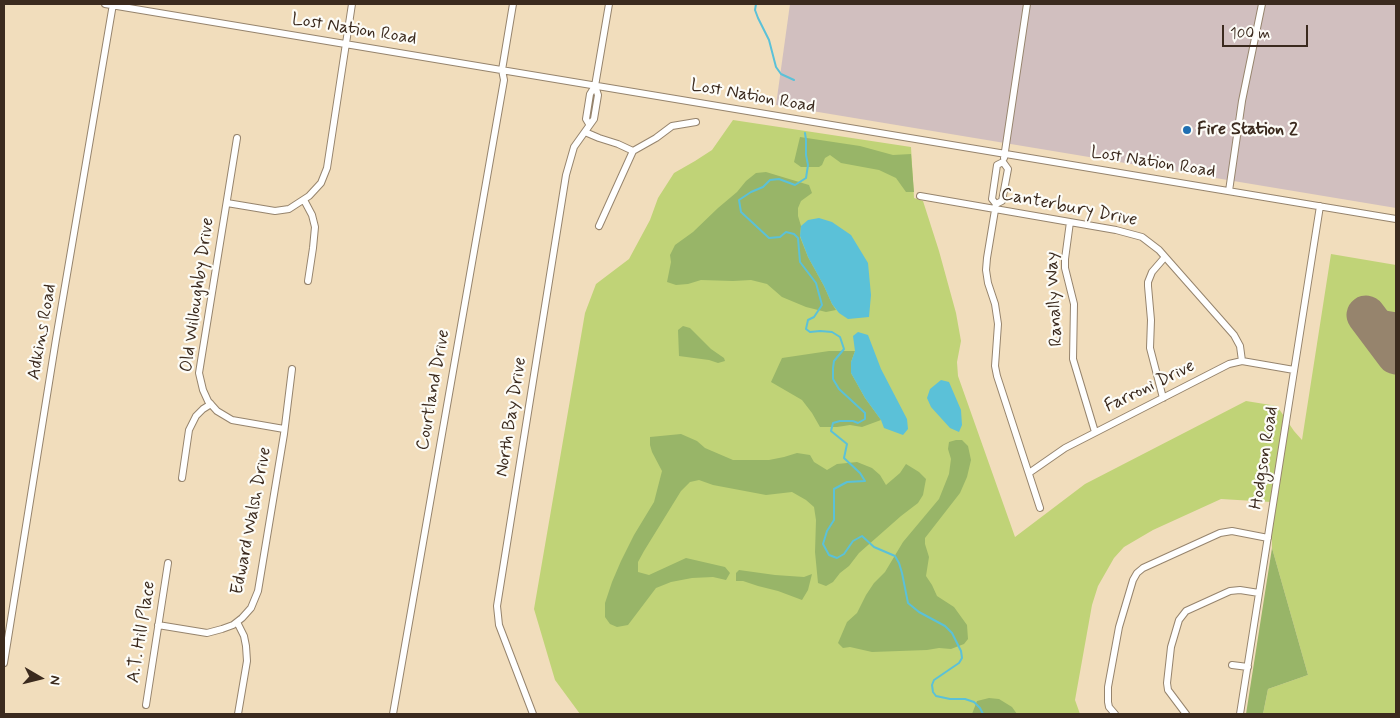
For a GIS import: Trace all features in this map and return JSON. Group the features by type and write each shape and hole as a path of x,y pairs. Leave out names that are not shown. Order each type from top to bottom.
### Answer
{"street":[{"name":"Lost Nation Road","path":"105,4 502,70 1004,158 1229,191 1396,219"},
{"name":"Adkins Road","path":"4,663 113,4"},
{"path":"227,202 275,211 289,209 309,196 321,183 327,168 352,4"},
{"name":"Courtland Drive","path":"393,714 503,82 502,70 513,4"},
{"name":"North Bay Drive","path":"533,714 499,625 497,606 566,175 574,147 589,124 586,119 590,94 595,86 609,4"},
{"path":"995,206 1002,202 1008,169 1004,158 1027,4"},
{"path":"1229,191 1242,101 1262,4"},
{"path":"598,226 633,151 672,126 696,122"},
{"path":"585,132 633,151"},
{"name":"Old Willoughby Drive","path":"237,138 199,373 208,401 217,411 232,420 284,429"},
{"path":"1004,158 997,165 992,200 995,206 986,258 988,283 998,315 995,366 1040,508"},
{"name":"Canterbury Drive","path":"920,196 995,206 1136,234 1150,242 1165,257 1234,335 1240,346 1242,360"},
{"path":"304,200 312,215 315,227 308,281"},
{"name":"Hodgson Road","path":"1240,714 1320,206"},
{"name":"Ranally Way","path":"1070,222 1064,259 1074,304 1072,359 1095,432"},
{"path":"1163,398 1150,348 1151,320 1148,282 1152,272 1165,257"},
{"path":"1242,360 1294,370"},
{"name":"Farroni Drive","path":"1029,474 1055,454 1095,432 1228,364 1242,360"},
{"name":"Edward Walsh Drive","path":"158,625 207,633 237,622 251,608 258,592 292,369"},
{"path":"182,478 189,430 196,416 211,404"},
{"path":"1115,714 1109,707 1108,687 1119,627 1133,580 1137,573 1142,568 1220,533 1232,531 1268,538"},
{"name":"A.T. Hill Place","path":"146,705 168,563"},
{"path":"1186,714 1168,690 1167,683 1171,647 1179,620 1186,611 1230,591 1240,590 1259,593"},
{"path":"237,622 244,636 247,661 238,714"},
{"path":"1232,665 1248,668"}],"shaded area":[{"path":"790,4 1396,4 1396,208 776,105"}],"green space":[{"path":"733,120 911,147 914,198 923,201 956,313 961,341 957,362 958,376 1015,537 1085,484 1246,401 1277,406 1302,440 1331,254 1396,265 1396,714 1263,714 1268,689 1308,675 1272,548 1271,502 1221,499 1153,530 1124,547 1114,558 1098,586 1092,605 1075,700 1080,714 580,714 555,680 534,609 585,313 596,284 629,259 650,220 658,198 674,173 712,150"},
{"path":"800,137 860,146 893,155 911,154 914,192 906,192 896,178 879,170 841,163 830,155 825,158 819,167 801,167 794,162"},
{"path":"766,172 809,185 812,193 801,201 798,208 801,226 800,237 808,257 836,310 826,312 806,307 782,297 767,284 751,280 701,280 676,285 667,282 671,262 670,255 675,245 693,232 737,192 746,181 756,173"},
{"path":"683,326 690,328 725,361 718,363 679,356 678,330"},
{"path":"829,351 855,351 851,362 851,373 865,398 881,420 862,427 850,425 820,427 802,400 771,382 782,358"},
{"path":"681,434 697,441 705,448 733,460 769,460 797,453 810,455 814,462 827,470 837,464 857,462 872,468 880,475 886,485 900,473 906,464 926,479 923,495 918,503 859,553 833,582 826,586 818,583 815,552 816,520 814,507 806,500 792,492 766,495 713,485 699,480 690,482 681,491 644,551 638,562 638,572 649,575 686,558 725,567 730,573 726,580 713,577 692,578 671,582 656,588 628,625 617,627 610,624 605,617 605,603 621,561 654,502 662,471 652,452 650,437"},
{"path":"962,440 968,446 971,460 967,477 960,493 925,538 929,557 926,576 937,596 954,607 967,625 968,639 964,644 951,649 872,652 850,647 843,648 838,643 847,622 857,613 866,595 885,572 903,542 939,499 949,474 951,459 948,449 949,442"},
{"path":"1272,548 1308,675 1268,689 1263,714 1246,714"},
{"path":"739,570 804,577 812,574 808,590 802,600 778,591 743,581 736,581 736,573"},
{"path":"989,698 999,699 1012,707 1017,714 972,714 977,701"}],"water":[{"path":"819,218 832,222 851,235 868,263 871,295 869,317 848,319 839,313 832,304 808,257 800,236 801,226 808,220"},
{"path":"858,332 868,335 881,369 907,419 908,429 903,435 884,428 881,420 865,398 851,373 851,362 855,351 853,336"},
{"path":"941,380 949,382 961,410 962,425 959,432 950,428 931,407 927,398 930,389"}],"waterway":[{"path":"756,4 755,10 769,40 776,67 781,74 794,80"},
{"path":"805,133 808,165 806,178 795,185 779,179 770,180 763,187 739,200 741,212 769,238 780,237 786,232 794,234 798,238 800,262 816,283 822,305 814,317 808,320 806,329 810,332 832,332 840,337 844,349 834,361 833,379 839,389 865,413 865,419 858,423 853,421 833,423 831,431 847,444 844,458 860,473 865,481 847,482 834,489 834,520 827,531 823,544 829,555 837,558 844,554 853,541 862,536 874,547 895,556 902,573 908,603 919,612 945,626 952,633 961,651 962,658 959,663 934,680 932,685 933,692 936,696 950,699 965,699 974,702 983,714"}],"taxiway":[{"path":"1366,315 1396,320"}],"runway":[{"path":"1366,315 1396,355"}],"place":[{"name":"Fire Station 2","path":"1187,130"}]}
